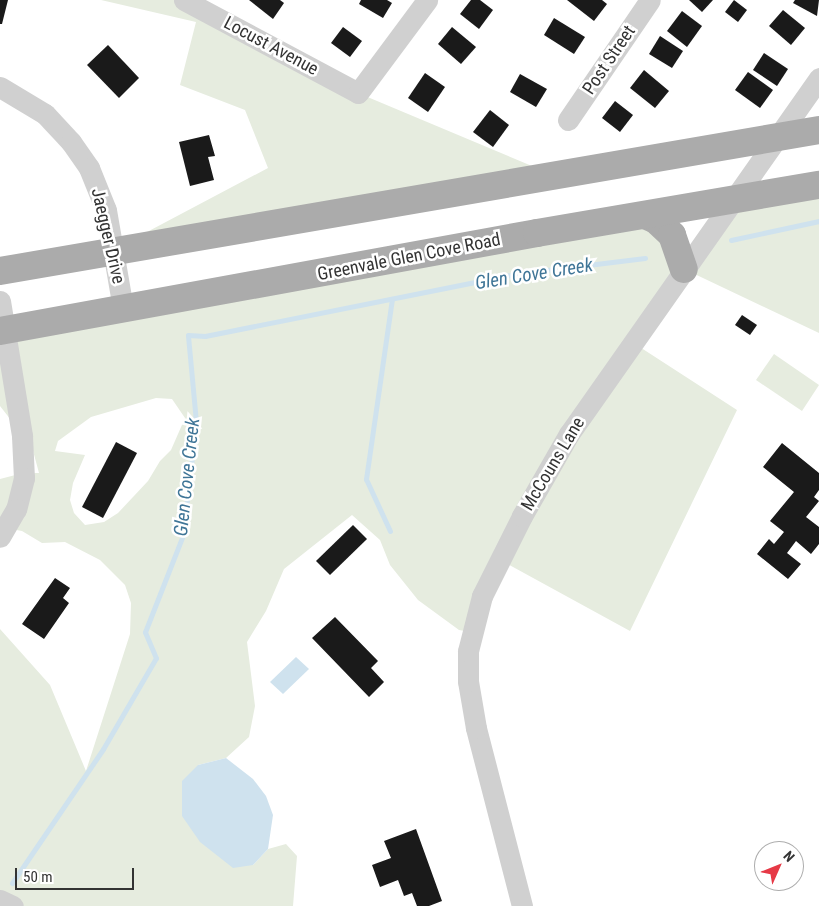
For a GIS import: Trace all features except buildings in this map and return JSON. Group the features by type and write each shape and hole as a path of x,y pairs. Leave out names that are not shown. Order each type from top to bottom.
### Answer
{"main road":[{"path":"0,271 780,135 819,130"},
{"name":"Greenvale Glen Cove Road","path":"2,330 819,185"},
{"path":"647,216 656,220 672,235 684,269"}],"street":[{"name":"Locust Avenue","path":"197,3 358,93 427,0"},
{"name":"Post Street","path":"568,120 650,0"},
{"name":"McCouns Lane","path":"522,906 476,728 468,681 471,632 482,596 569,434 730,202 780,135 819,78"},
{"name":"Jaegger Drive","path":"0,87 45,114 80,155 99,189 113,250 123,308"},
{"path":"0,301 2,330 22,436 24,478 16,509 0,537"},
{"path":"0,900 13,906"}],"shaded area":[{"path":"101,0 184,0 358,93 551,174 113,250 268,168 245,110 180,85 196,22"},
{"path":"819,185 819,333 684,269 632,342 737,410 630,631 500,560 471,632 459,630 418,600 390,565 380,540 352,515 284,569 266,611 247,642 255,706 249,737 226,758 198,765 253,865 268,849 286,844 297,856 293,906 0,906 0,629 50,685 86,771 130,634 131,603 125,585 100,560 65,542 42,543 22,531 0,527 0,479 23,473 39,473 32,447 0,406 0,331 647,216 682,258 730,202","holes":["156,398 172,399 185,418 171,450 160,461 148,481 118,513 104,522 85,525 74,513 70,500 73,483 85,455 55,451 58,441 91,417"]},
{"path":"774,354 819,385 802,411 756,380"}],"water":[{"path":"296,657 309,669 283,694 270,682"},
{"path":"226,758 253,779 266,796 273,815 268,849 253,865 233,868 200,842 182,816 182,781 198,765"}],"waterway":[{"name":"Glen Cove Creek","path":"731,240 819,221"},
{"name":"Glen Cove Creek","path":"12,883 103,749 156,658 145,632 183,535 196,422 188,335 205,336 514,274 645,258"},
{"path":"390,531 366,479 392,299"}]}
